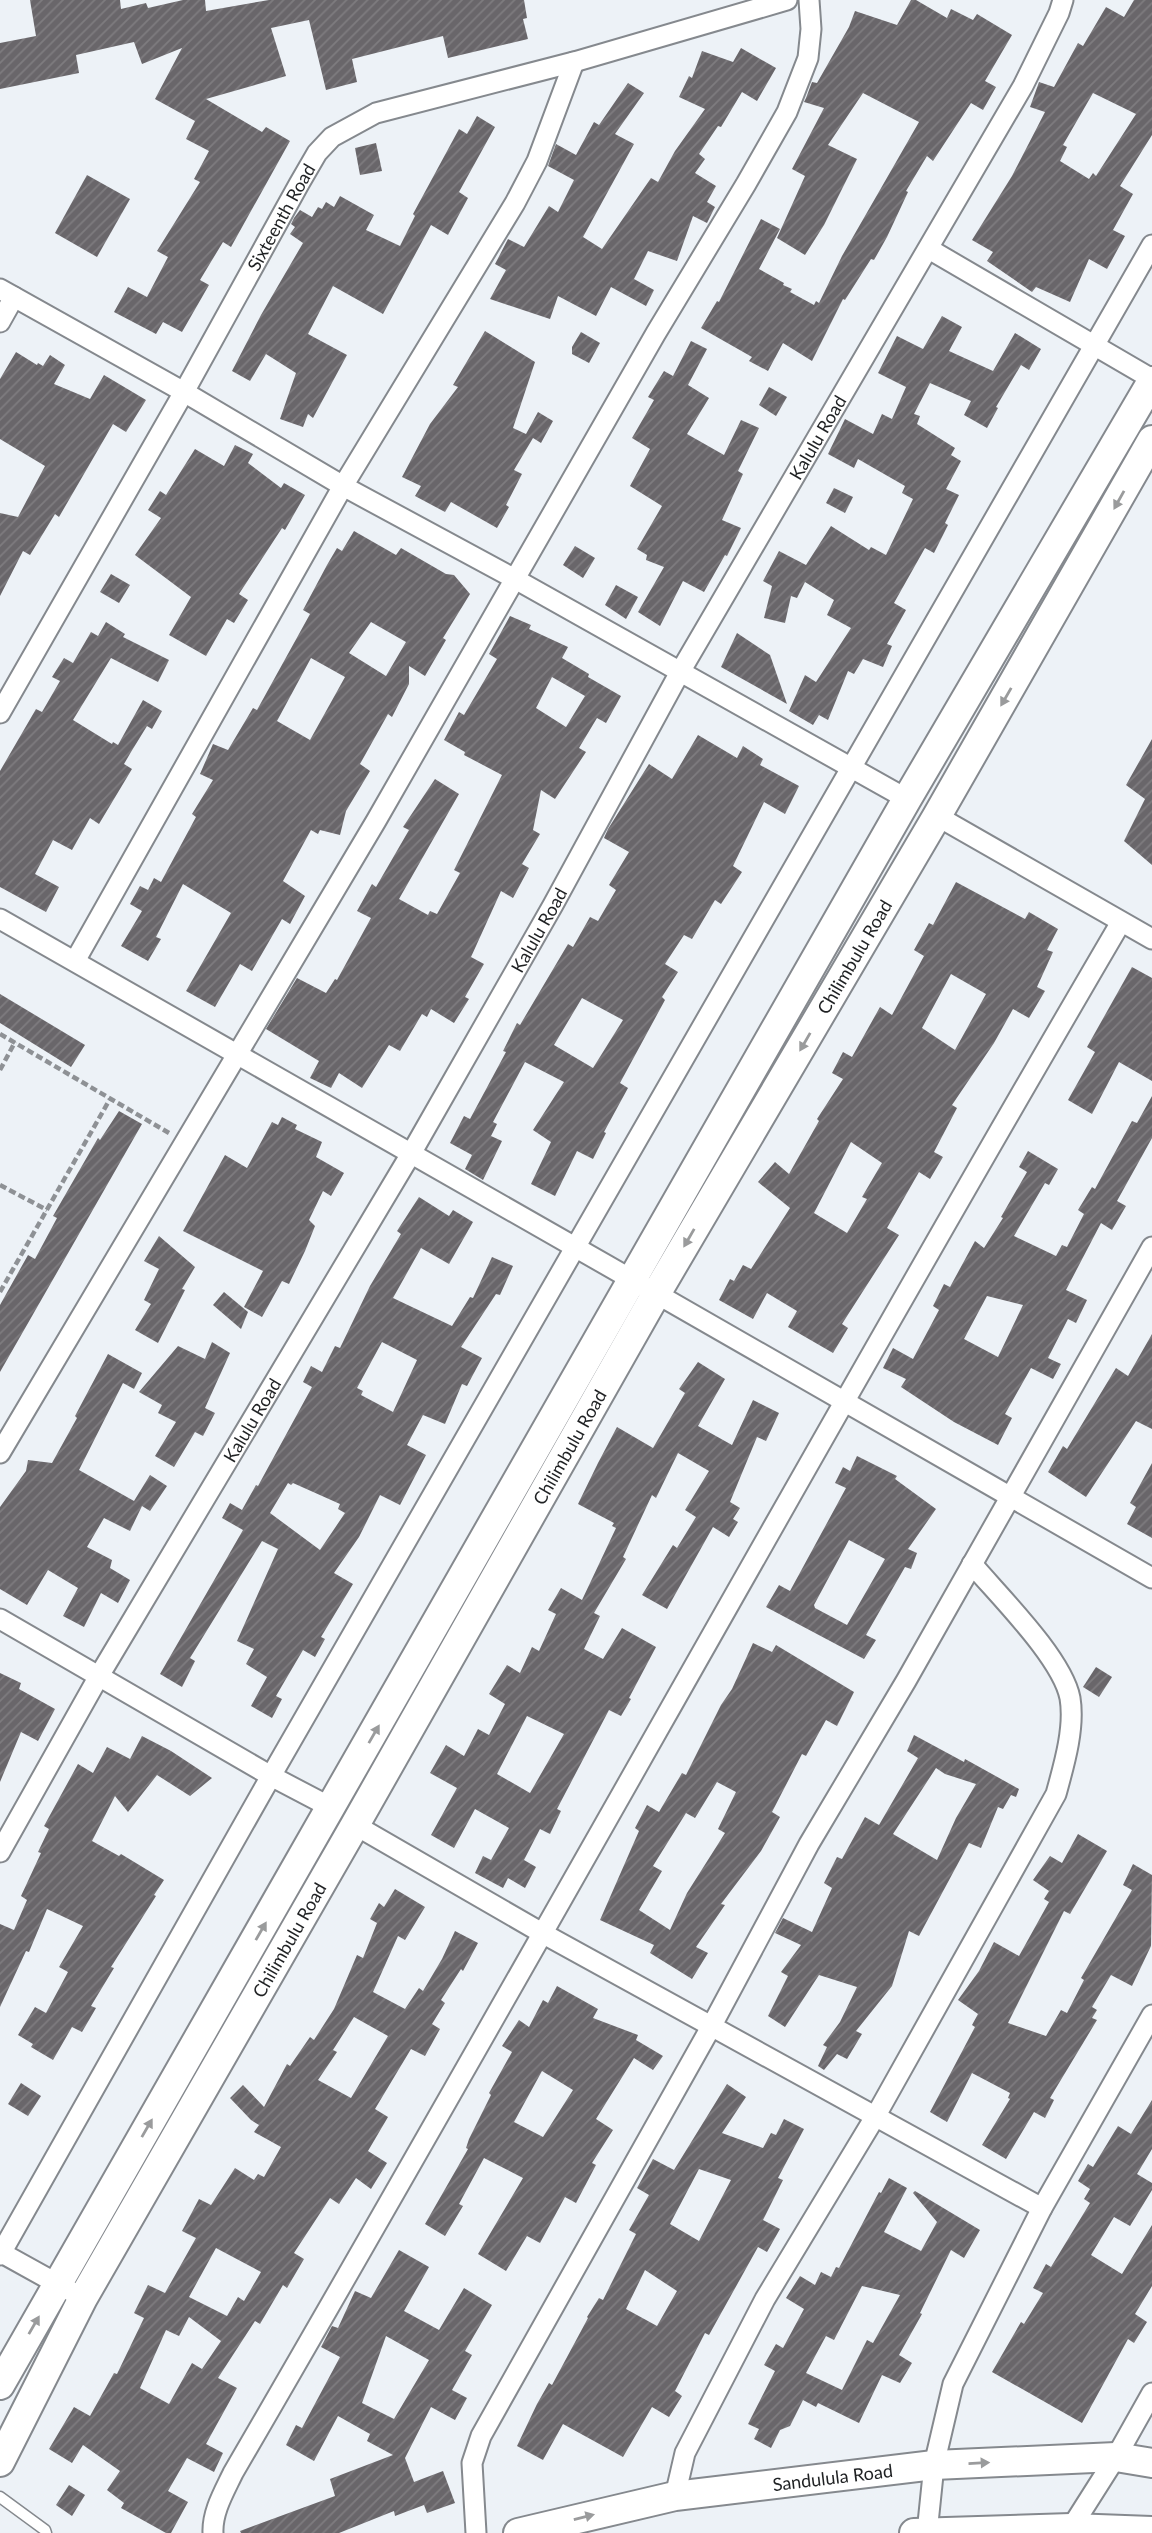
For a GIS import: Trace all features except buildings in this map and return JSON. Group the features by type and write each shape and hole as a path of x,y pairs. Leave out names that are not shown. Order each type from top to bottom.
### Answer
{"main road":[{"name":"Chilimbulu Road","path":"0,2462 83,2298 355,1825 907,799 1152,380"},
{"name":"Chilimbulu Road","path":"0,2385 332,1808 644,1288 937,816 1152,440"},
{"name":"Sandulula Road","path":"518,2533 676,2496 934,2465 1116,2457 1152,2463"},
{"path":"923,2533 1072,2528 1148,2531"}],"street":[{"name":"Sixteenth Road","path":"0,713 184,392 299,184 317,153 332,138 376,113 574,62 787,0"},
{"path":"0,1453 237,1055 787,112 807,58 811,29 809,0"},
{"name":"Kalulu Road","path":"0,1852 99,1676 412,1152 553,905 680,672 1023,86 1063,0"},
{"path":"75,961 343,486 515,203 541,151 574,62"},
{"path":"83,2298 0,2254 271,1776 1152,245"},
{"path":"929,249 1152,380"},
{"path":"0,322 7,293 184,392 343,486 515,579 907,799"},
{"path":"937,816 1152,939"},
{"path":"0,919 412,1152 644,1288 1152,1578"},
{"path":"213,2533 219,2502 233,2473 387,2208 985,1155 1122,922"},
{"path":"476,2533 472,2463 481,2436 711,2027 809,1844 1152,1247"},
{"path":"676,2496 685,2453 759,2311 875,2117 1056,1794 1064,1765 1070,1724 1070,1698 1055,1662 972,1564"},
{"path":"0,1619 271,1776 332,1808"},
{"path":"355,1825 711,2027 1042,2207"},
{"path":"923,2533 934,2465 953,2384 1042,2207 1152,2015"},
{"path":"1072,2528 1152,2393"}],"lane":[{"path":"0,2497 46,2533"}],"path":[{"path":"0,1034 185,1142"},
{"path":"0,1070 15,1042"},
{"path":"0,1292 110,1100"},
{"path":"0,1185 47,1210"}]}
